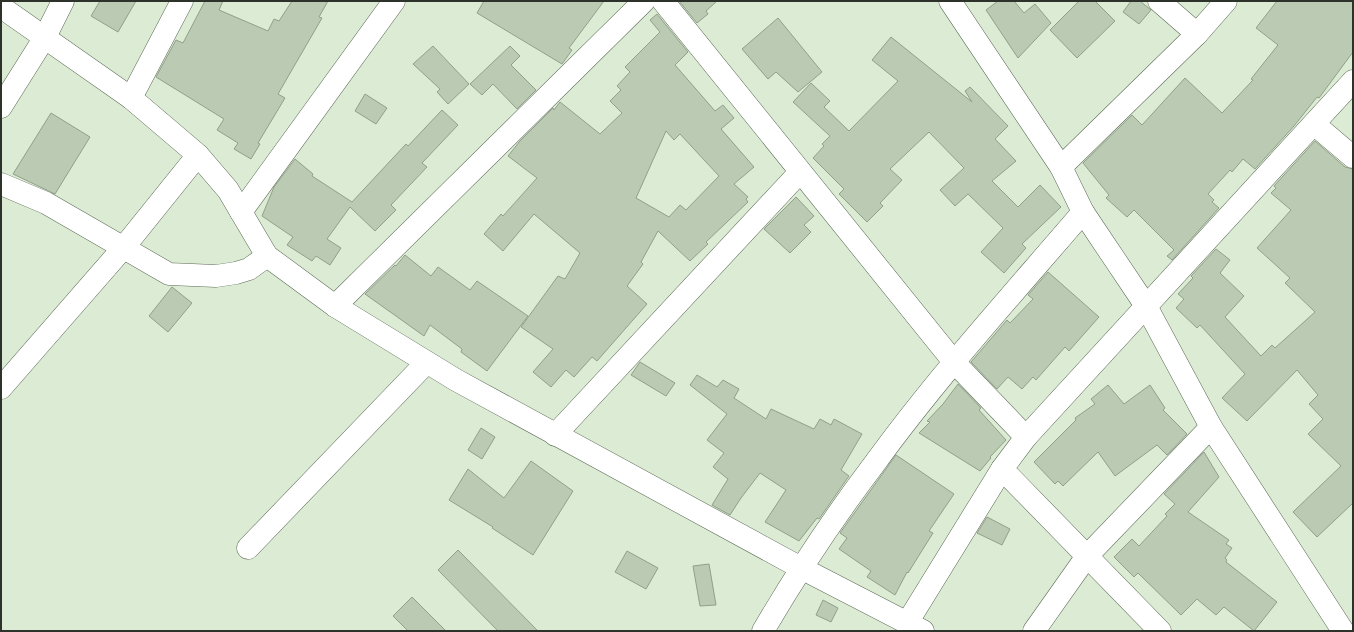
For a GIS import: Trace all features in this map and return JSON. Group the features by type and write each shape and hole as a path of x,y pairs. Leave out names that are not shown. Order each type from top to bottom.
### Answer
{"street":[{"path":"1,107 45,36 63,1"},
{"path":"131,98 182,1"},
{"path":"241,212 394,1"},
{"path":"335,306 644,1"},
{"path":"663,1 954,362 1026,437"},
{"path":"950,1 1061,166 1083,212 1146,306 1211,427 1343,631"},
{"path":"1159,1 1197,34"},
{"path":"1061,166 1197,34 1226,1"},
{"path":"1,7 45,36 131,98 198,155 216,175 241,212 267,256 335,306 426,363 555,435 801,568 915,627 1002,469 1026,437 1353,81"},
{"path":"1314,124 1353,157"},
{"path":"1,388 124,247 198,155"},
{"path":"555,435 800,172"},
{"path":"1,184 46,203 124,247 168,274 216,276 236,273 249,269 267,256"},
{"path":"762,631 801,568 875,462 954,362 1083,212"},
{"path":"248,548 426,363"},
{"path":"1034,631 1087,556 1211,427"},
{"path":"1002,469 1160,631"}],"building":[{"path":"100,1 136,1 118,32 91,16"},
{"path":"205,1 223,1 219,10 268,31 274,19 279,21 292,1 328,1 319,17 322,18 278,94 285,98 258,143 260,144 251,159 234,149 238,143 217,130 224,119 156,77 176,40 183,43"},
{"path":"484,1 604,1 569,48 572,50 562,64 477,13"},
{"path":"679,1 717,1 706,11 708,14 697,23"},
{"path":"998,1 1014,1 1024,13 1035,4 1051,23 1018,58 986,10"},
{"path":"1079,1 1095,1 1115,21 1077,58 1050,30"},
{"path":"1131,1 1140,1 1151,10 1139,24 1123,12"},
{"path":"1277,1 1353,1 1353,52 1319,98 1317,97 1294,126 1255,169 1243,159 1232,172 1230,170 1208,194 1214,200 1212,202 1219,208 1172,260 1167,256 1174,250 1134,210 1127,217 1106,198 1109,195 1083,163 1132,115 1142,125 1185,78 1222,113 1253,80 1251,79 1278,45 1256,28"},
{"path":"657,14 688,52 675,65 715,111 723,105 734,118 721,129 754,167 734,184 748,197 746,199 748,202 706,242 708,244 690,261 658,231 641,262 643,264 627,286 647,304 597,361 592,357 574,377 566,370 551,387 533,372 553,349 521,327 558,276 565,279 580,253 534,214 503,251 484,234 501,214 503,216 537,178 508,156 520,141 553,108 554,110 560,102 600,134 622,113 610,101 621,90 617,86 630,72 625,67 660,32 650,20","holes":["666,131 674,140 680,134 719,176 686,210 680,205 669,217 636,198"]},
{"path":"778,18 822,72 798,92 776,72 768,79 742,49"},
{"path":"891,37 972,102 965,91 970,87 1008,126 995,139 1016,161 992,181 1018,207 1040,185 1061,207 1022,244 1026,248 1004,273 981,252 1003,228 968,194 955,206 940,190 964,168 929,132 890,169 902,180 880,203 883,206 867,222 839,194 844,189 813,158 824,146 822,144 830,136 793,102 811,83 830,101 824,107 849,131 898,81 872,60"},
{"path":"433,46 469,84 448,104 437,92 440,89 413,64"},
{"path":"510,46 520,56 511,65 536,90 517,109 493,84 482,95 470,84"},
{"path":"365,94 387,108 376,124 355,111"},
{"path":"442,110 458,125 422,163 427,167 391,205 396,210 375,231 350,207 327,239 341,248 330,265 316,256 312,261 287,245 293,237 262,216 274,187 295,159 313,174 312,176 352,202 406,144 408,146"},
{"path":"51,113 90,137 55,194 13,174"},
{"path":"1315,141 1345,167 1353,169 1353,503 1317,537 1293,512 1341,466 1308,434 1323,419 1309,404 1318,395 1297,370 1247,421 1222,398 1245,374 1200,325 1197,328 1176,308 1184,299 1178,294 1193,278 1191,276 1216,249 1230,260 1220,273 1244,296 1225,317 1261,356 1272,345 1275,348 1315,312 1285,283 1290,278 1257,248 1291,210 1271,193 1276,188 1274,186"},
{"path":"796,197 814,216 804,225 811,232 790,253 764,229"},
{"path":"405,255 431,276 438,267 470,290 477,281 528,316 487,371 461,352 462,349 430,325 424,336 365,294 395,265 396,266"},
{"path":"1048,272 1099,317 1069,351 1065,347 1036,380 1033,377 1022,389 1008,377 997,389 971,362 1007,320 1010,323 1033,299 1028,295"},
{"path":"172,287 192,303 168,332 149,316"},
{"path":"640,362 675,383 666,396 631,375"},
{"path":"697,375 717,387 723,380 739,389 734,398 766,419 771,409 814,429 820,419 831,425 834,419 862,434 841,470 849,476 819,519 817,518 799,541 765,522 786,490 760,473 730,515 712,505 728,479 713,467 724,453 707,440 727,414 690,385"},
{"path":"958,384 981,408 979,410 1006,440 990,457 991,458 980,471 919,433 930,422 927,421 943,404"},
{"path":"1108,385 1124,404 1150,385 1165,408 1163,410 1187,434 1167,455 1157,445 1115,476 1098,452 1063,486 1058,481 1055,484 1034,462 1076,420 1075,418 1095,404 1091,399"},
{"path":"481,428 495,437 482,459 468,450"},
{"path":"1204,452 1219,477 1188,512 1229,540 1226,544 1232,548 1225,558 1227,560 1226,562 1277,602 1254,631 1224,607 1216,615 1197,599 1181,615 1138,573 1134,577 1114,557 1132,539 1139,546 1167,516 1165,514 1175,504 1164,494"},
{"path":"896,455 954,494 929,531 933,533 908,573 907,572 895,595 867,577 871,571 839,549 847,538 840,533"},
{"path":"531,461 573,491 533,555 492,528 493,527 449,500 468,469 504,498"},
{"path":"987,517 1010,529 1002,545 977,533"},
{"path":"458,550 538,631 498,631 438,570"},
{"path":"627,551 658,568 646,589 615,572"},
{"path":"709,564 716,605 700,606 693,566"},
{"path":"412,597 446,631 408,631 393,616"},
{"path":"823,600 838,608 831,622 816,615"}]}
